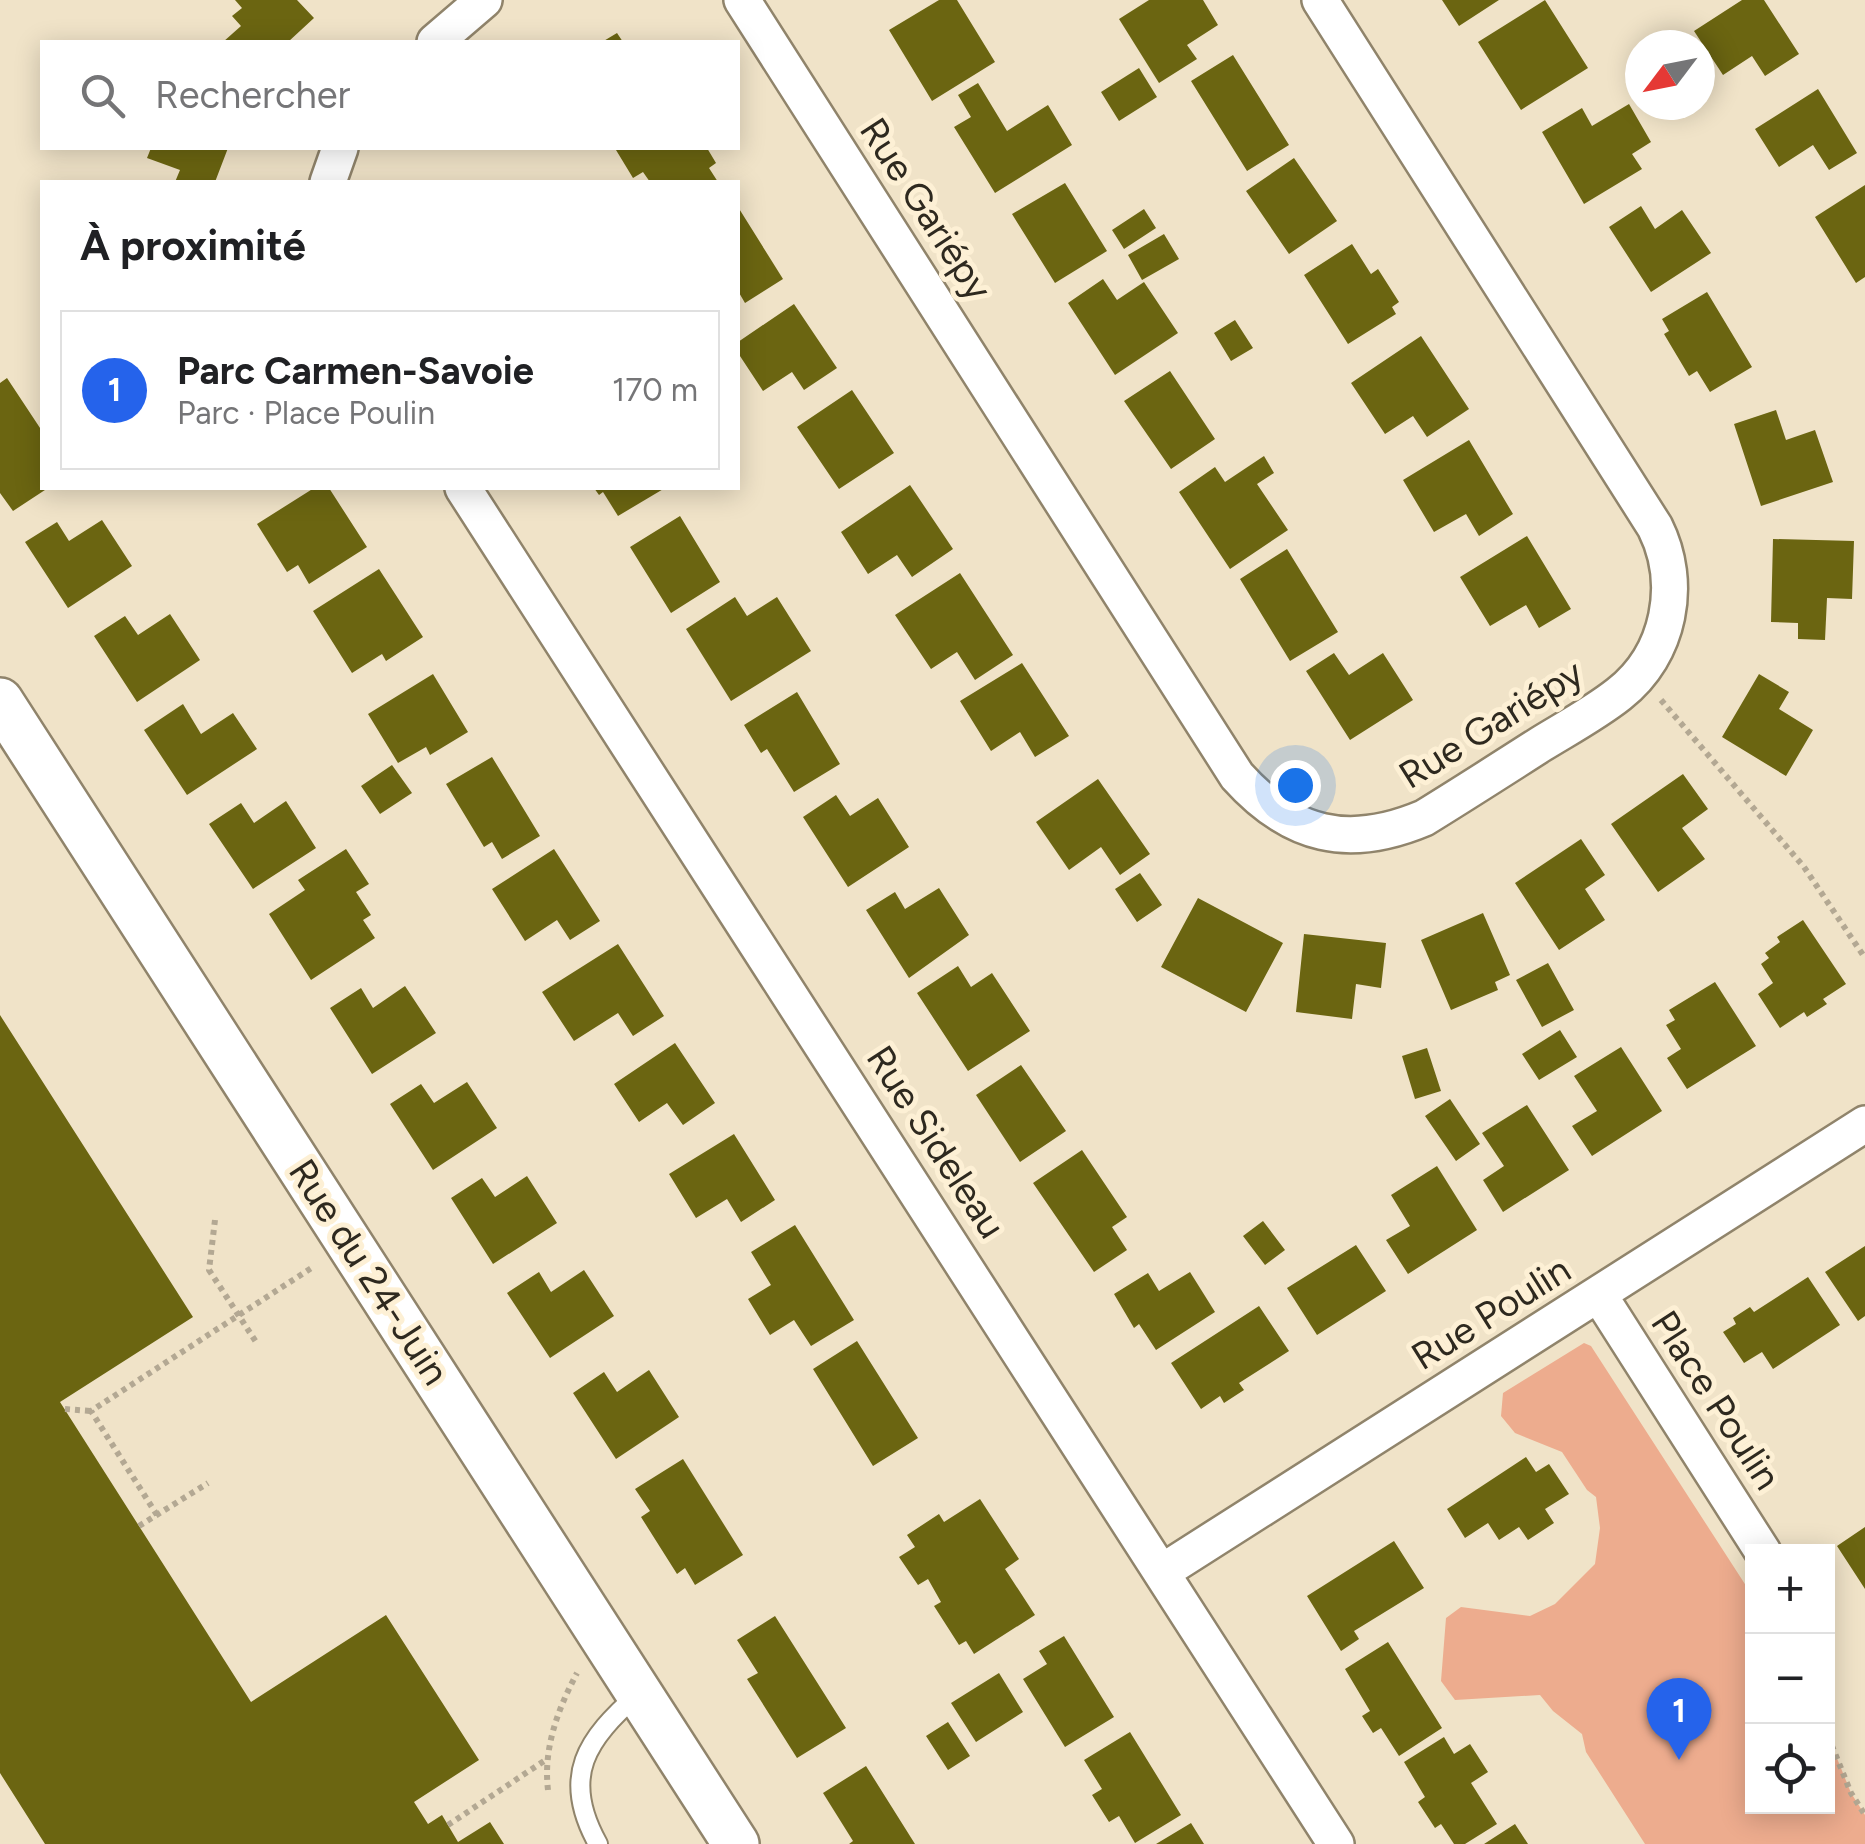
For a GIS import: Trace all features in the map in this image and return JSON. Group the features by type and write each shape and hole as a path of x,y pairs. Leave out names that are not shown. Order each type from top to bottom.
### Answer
{"street":[{"path":"437,40 484,0"},
{"name":"Rue Gariépy","path":"742,0 1237,776 1262,804 1286,820 1321,832 1359,834 1394,831 1424,818 1622,692 1661,639 1670,607 1668,552 1320,0"},
{"path":"329,180 339,150"},
{"name":"Rue Sideleau","path":"465,490 1336,1844"},
{"name":"Rue du 24-Juin","path":"0,700 736,1844"},
{"name":"Rue Poulin","path":"1162,1572 1865,1124"},
{"name":"Place Poulin","path":"1598,1295 1758,1544"}],"lane":[{"path":"598,1844 583,1803 581,1771 590,1742 639,1693"}],"path":[{"path":"1640,672 1686,732 1804,868 1865,958"},
{"path":"216,1220 209,1270 258,1345"},
{"path":"65,1409 91,1410 350,1243"},
{"path":"91,1410 157,1515"},
{"path":"139,1526 208,1483"},
{"path":"1835,1753 1865,1815"},
{"path":"448,1825 548,1758"}],"shaded area":[{"path":"1584,1343 1591,1346 1745,1584 1745,1814 1835,1814 1835,1753 1865,1815 1865,1844 1645,1844 1586,1752 1582,1734 1540,1695 1455,1700 1441,1681 1446,1618 1461,1607 1530,1616 1555,1604 1595,1564 1600,1528 1596,1497 1562,1452 1515,1433 1501,1416 1503,1393"}],"building":[{"path":"235,0 297,0 314,18 290,40 225,40 241,26 232,16 242,8"},
{"path":"939,0 957,0 995,62 932,101 889,30"},
{"path":"1149,0 1203,0 1218,25 1187,45 1197,59 1159,83 1119,19"},
{"path":"1442,0 1499,0 1459,26"},
{"path":"1545,0 1588,68 1521,110 1478,42"},
{"path":"1742,0 1764,0 1799,54 1765,76 1752,56 1723,75 1715,63 1715,30 1696,30"},
{"path":"1233,55 1289,145 1247,171 1191,81"},
{"path":"1139,68 1157,97 1119,121 1101,92"},
{"path":"978,83 1007,131 1048,105 1072,145 995,193 954,127 971,117 958,95"},
{"path":"1818,89 1857,153 1829,170 1813,145 1779,167 1755,129"},
{"path":"1625,106 1625,120 1638,120 1651,142 1632,154 1642,169 1584,204 1542,132 1582,108 1592,126"},
{"path":"150,150 227,150 216,180 176,180 180,170 147,158"},
{"path":"616,150 708,150 716,163 709,168 717,180 649,180 643,172 633,178"},
{"path":"1294,158 1337,221 1289,254 1246,191"},
{"path":"1065,183 1107,251 1055,283 1012,214"},
{"path":"1865,185 1865,277 1856,283 1815,217"},
{"path":"1641,206 1655,229 1682,210 1711,253 1651,292 1609,227"},
{"path":"1144,209 1156,228 1124,249 1112,230"},
{"path":"740,210 783,279 745,303 740,294"},
{"path":"1164,234 1179,259 1142,280 1128,255"},
{"path":"1352,244 1371,274 1378,269 1399,302 1392,307 1396,314 1348,344 1304,275"},
{"path":"1103,279 1117,300 1144,282 1178,333 1115,375 1068,303"},
{"path":"1707,292 1752,367 1710,392 1697,371 1689,376 1664,334 1669,331 1662,319"},
{"path":"794,304 837,368 804,390 792,372 763,391 740,356 740,341"},
{"path":"1235,320 1253,348 1231,361 1214,333"},
{"path":"1421,336 1469,409 1427,437 1413,416 1385,434 1351,383"},
{"path":"1170,371 1215,439 1171,469 1124,401"},
{"path":"7,378 40,428 40,490 45,490 13,511 0,493 0,383"},
{"path":"852,390 894,453 839,489 797,427"},
{"path":"1776,410 1786,440 1815,430 1833,482 1761,506 1734,424"},
{"path":"1469,440 1513,514 1479,536 1466,514 1434,532 1403,480"},
{"path":"1264,456 1274,473 1257,484 1288,530 1230,569 1179,492 1215,467 1225,482"},
{"path":"910,485 953,549 912,577 897,555 868,574 841,532"},
{"path":"311,490 330,490 367,547 309,584 298,565 287,572 257,524"},
{"path":"595,490 662,490 618,516 603,492 599,495"},
{"path":"680,516 720,582 671,613 630,547"},
{"path":"102,520 132,566 68,608 25,542 57,522 69,541"},
{"path":"1527,536 1571,609 1539,628 1526,605 1490,626 1460,577"},
{"path":"1773,539 1854,541 1852,599 1827,598 1825,640 1798,639 1798,623 1771,622"},
{"path":"1287,549 1338,632 1290,661 1240,579"},
{"path":"379,569 423,637 386,661 382,654 352,673 313,611"},
{"path":"960,573 1013,655 975,680 957,652 931,669 895,615"},
{"path":"735,597 747,616 777,597 811,651 731,701 686,629"},
{"path":"170,614 200,660 137,702 94,636 125,616 138,635"},
{"path":"1334,653 1349,675 1383,653 1413,700 1350,740 1306,671"},
{"path":"1022,663 1069,736 1035,757 1020,732 991,751 960,701"},
{"path":"433,674 468,732 430,755 426,747 398,763 368,714"},
{"path":"1759,674 1789,692 1779,709 1813,730 1786,776 1722,737"},
{"path":"797,692 840,764 794,792 767,749 761,753 744,725"},
{"path":"183,704 201,734 233,713 257,749 187,795 144,730"},
{"path":"492,757 540,836 502,859 492,842 484,847 446,784"},
{"path":"392,765 412,793 380,814 361,786"},
{"path":"1683,774 1708,809 1682,828 1705,859 1658,892 1611,824"},
{"path":"1098,779 1150,854 1120,875 1101,847 1069,870 1036,822"},
{"path":"836,795 850,816 878,798 909,847 848,887 803,817"},
{"path":"286,801 316,848 253,889 209,824 241,803 254,823"},
{"path":"1581,839 1605,875 1585,889 1605,920 1559,950 1515,883"},
{"path":"346,849 369,884 356,892 371,915 363,920 375,938 311,980 269,914 305,890 298,880"},
{"path":"554,849 600,921 570,940 557,920 525,941 492,889"},
{"path":"1140,873 1162,905 1137,922 1115,889"},
{"path":"939,888 969,935 909,978 866,910 895,892 905,909"},
{"path":"1198,898 1283,943 1246,1012 1161,967"},
{"path":"1483,913 1510,975 1495,982 1498,990 1451,1010 1421,940"},
{"path":"1803,920 1846,984 1823,999 1827,1004 1807,1017 1804,1012 1780,1028 1758,994 1773,983 1761,964 1769,958 1765,953 1780,942 1777,937"},
{"path":"1304,934 1386,943 1381,988 1356,984 1352,1019 1296,1012"},
{"path":"618,944 664,1016 633,1036 618,1013 574,1041 542,992"},
{"path":"1548,963 1574,1010 1542,1027 1516,980"},
{"path":"958,966 971,987 992,973 1030,1031 968,1071 917,993"},
{"path":"1715,982 1756,1046 1687,1089 1667,1058 1681,1049 1666,1025 1675,1020 1669,1010"},
{"path":"405,986 436,1033 372,1074 330,1008 361,988 373,1008"},
{"path":"0,1015 193,1317 60,1402 251,1702 386,1615 479,1760 414,1802 428,1824 442,1815 458,1842 490,1822 504,1844 45,1844 0,1773"},
{"path":"1560,1030 1577,1057 1539,1080 1522,1054"},
{"path":"675,1043 715,1103 683,1125 667,1103 639,1122 614,1084"},
{"path":"1621,1047 1662,1111 1592,1156 1572,1126 1597,1111 1574,1076"},
{"path":"1427,1048 1441,1091 1415,1099 1402,1056"},
{"path":"1021,1065 1066,1131 1020,1162 976,1095"},
{"path":"467,1082 497,1128 433,1170 390,1104 421,1084 434,1103"},
{"path":"1450,1099 1480,1144 1456,1161 1425,1116"},
{"path":"1527,1105 1569,1170 1503,1212 1483,1180 1504,1166 1482,1133"},
{"path":"734,1134 775,1200 741,1222 727,1199 696,1218 669,1174"},
{"path":"1082,1150 1127,1217 1112,1227 1127,1250 1094,1272 1033,1183"},
{"path":"1437,1166 1477,1230 1408,1274 1386,1240 1410,1226 1391,1195"},
{"path":"527,1176 557,1223 493,1264 451,1198 482,1178 495,1197"},
{"path":"1263,1221 1285,1250 1265,1265 1243,1236"},
{"path":"795,1225 854,1320 811,1346 794,1320 770,1335 748,1299 771,1285 751,1252"},
{"path":"1356,1245 1386,1291 1317,1335 1287,1288"},
{"path":"1865,1246 1865,1316 1858,1321 1825,1272"},
{"path":"584,1270 614,1316 550,1358 507,1293 539,1272 551,1292"},
{"path":"1190,1272 1215,1312 1156,1350 1139,1324 1134,1328 1114,1294 1148,1273 1159,1291"},
{"path":"1808,1277 1840,1325 1773,1369 1762,1352 1744,1363 1723,1332 1736,1324 1733,1318 1750,1307 1754,1312"},
{"path":"1259,1306 1289,1351 1239,1383 1244,1390 1224,1403 1220,1396 1201,1409 1171,1363"},
{"path":"857,1341 918,1438 873,1466 813,1369"},
{"path":"649,1370 679,1417 616,1459 573,1393 604,1372 617,1392"},
{"path":"1526,1457 1536,1472 1549,1464 1569,1494 1545,1509 1554,1523 1528,1540 1519,1527 1499,1540 1488,1523 1465,1538 1447,1509"},
{"path":"683,1459 743,1555 695,1585 685,1568 677,1574 641,1517 650,1511 635,1489"},
{"path":"980,1499 1019,1559 1005,1569 1035,1615 974,1654 966,1641 959,1645 934,1606 941,1602 928,1579 918,1585 899,1557 915,1547 907,1535 939,1514 944,1522"},
{"path":"1865,1527 1865,1589 1837,1546"},
{"path":"1394,1541 1424,1588 1354,1631 1359,1639 1341,1651 1307,1596"},
{"path":"775,1616 846,1728 797,1758 747,1679 758,1673 737,1640"},
{"path":"1064,1636 1114,1717 1065,1747 1023,1679 1047,1664 1039,1651"},
{"path":"1388,1642 1442,1728 1399,1756 1381,1728 1373,1733 1362,1716 1370,1711 1345,1669"},
{"path":"999,1673 1023,1712 976,1742 951,1703"},
{"path":"948,1722 970,1756 948,1770 926,1736"},
{"path":"1130,1732 1181,1815 1135,1843 1119,1816 1109,1822 1092,1795 1102,1789 1084,1760"},
{"path":"1444,1737 1454,1754 1470,1744 1488,1772 1471,1783 1497,1824 1465,1844 1454,1844 1441,1824 1435,1828 1418,1802 1425,1797 1404,1762"},
{"path":"866,1766 915,1844 849,1844 853,1841 823,1793"},
{"path":"1191,1823 1204,1844 1156,1844"},
{"path":"1515,1824 1528,1844 1484,1844"}],"place":[{"name":"Parc Carmen-Savoie","path":"1679,1760"}]}
